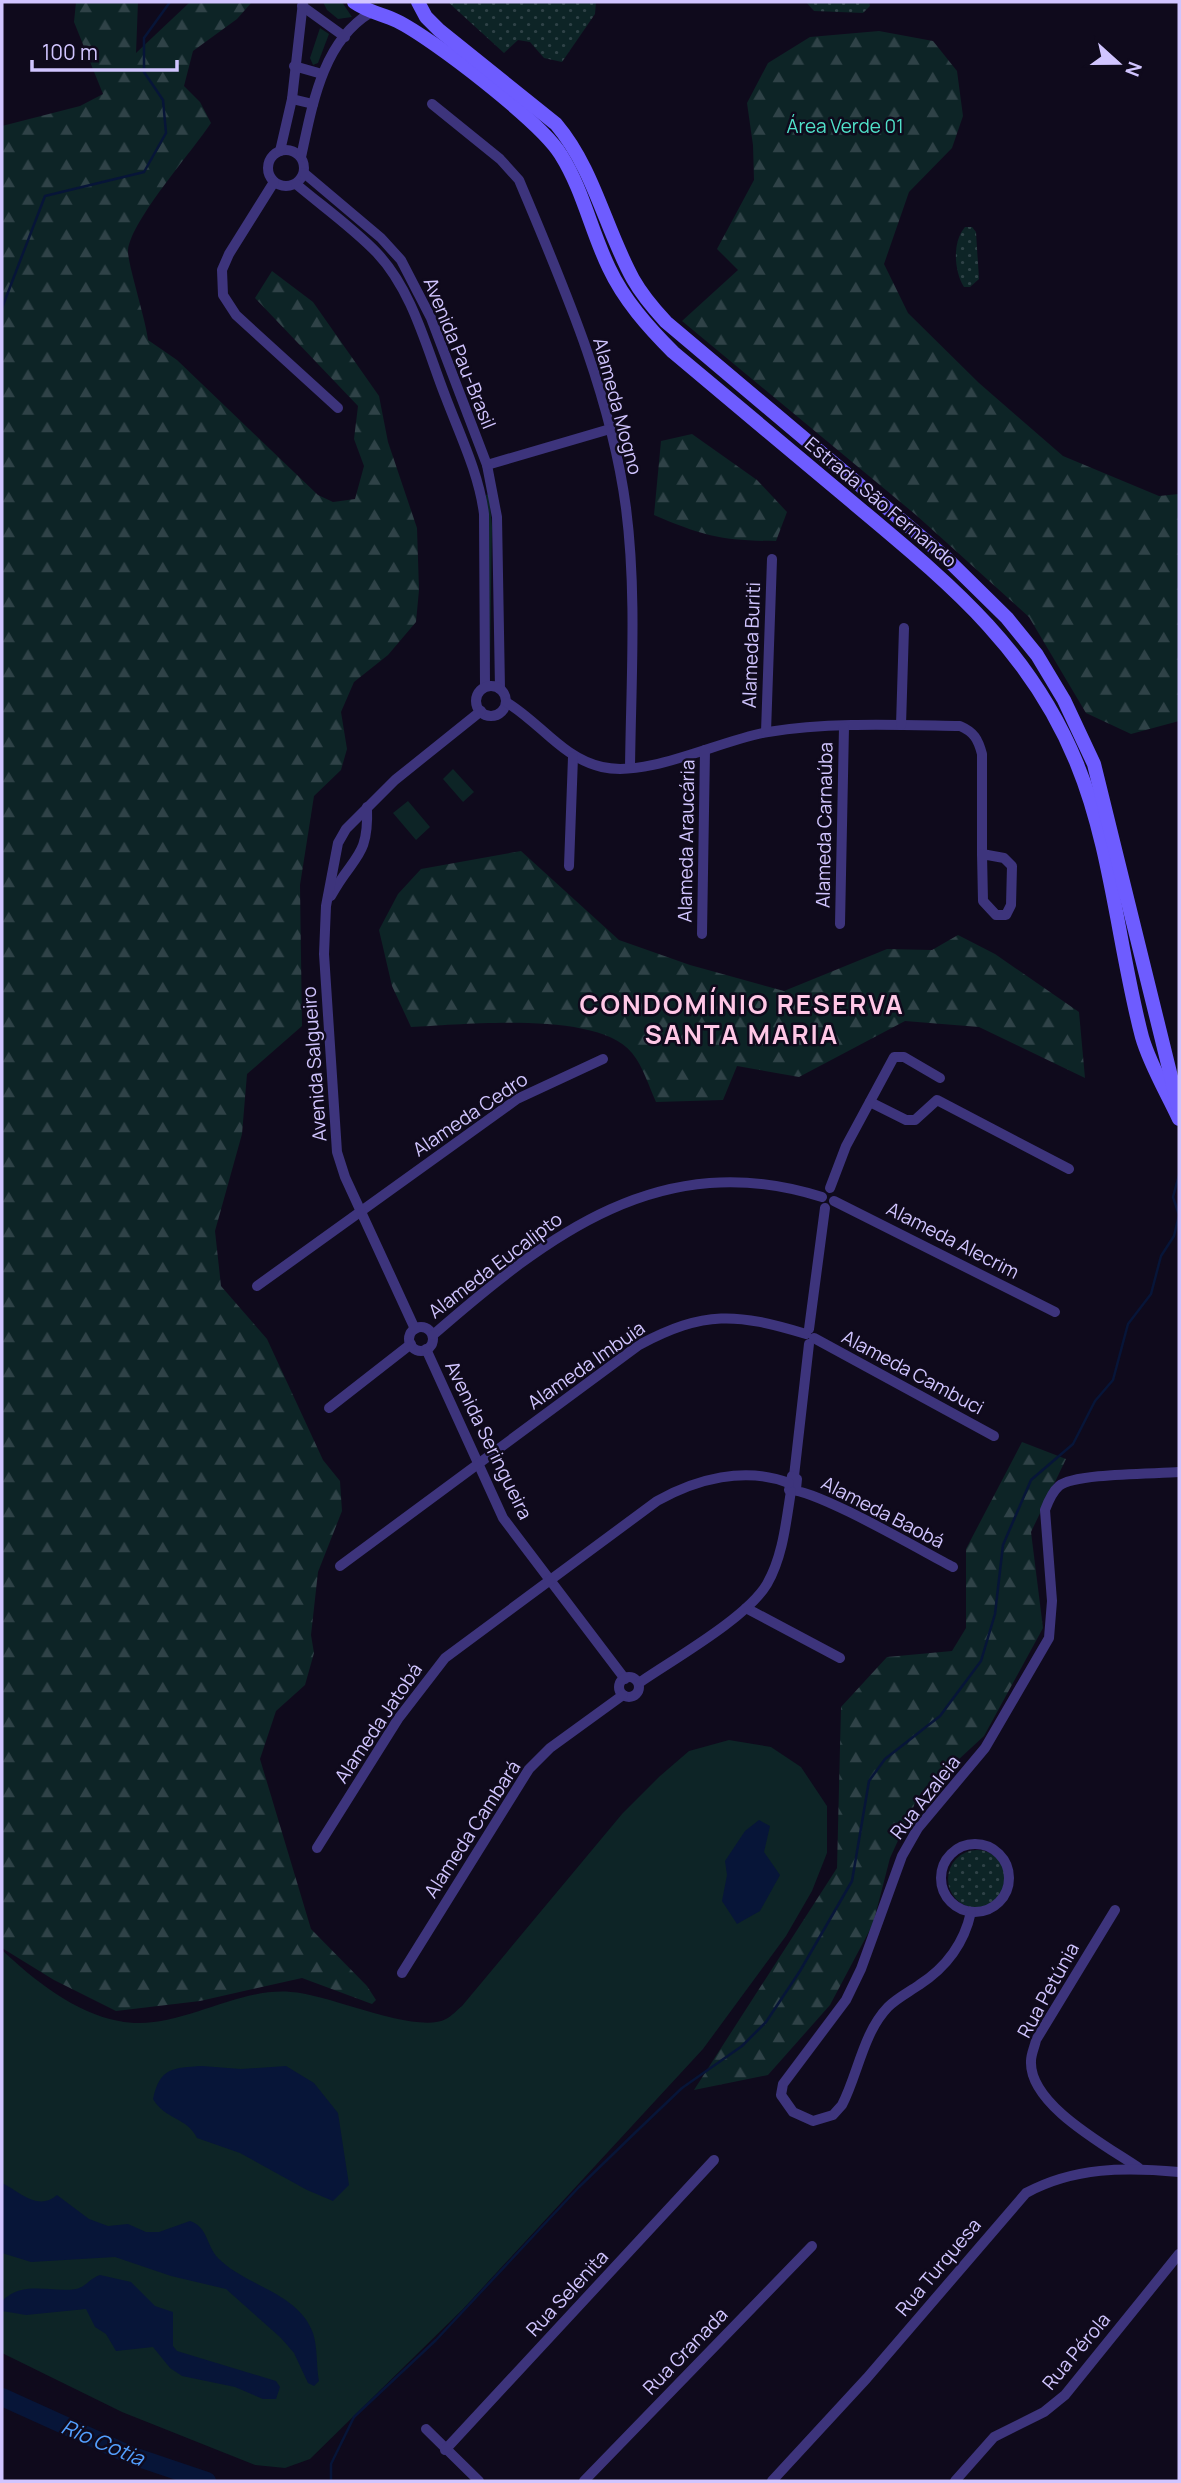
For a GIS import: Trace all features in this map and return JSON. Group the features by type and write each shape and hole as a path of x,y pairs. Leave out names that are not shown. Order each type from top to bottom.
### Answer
{"main road":[{"path":"354,2 370,13 396,20 411,10 417,2"},
{"name":"Estrada São Fernando","path":"417,2 426,17 439,30 538,109 570,141 596,192 633,279 666,322 945,557 1007,618 1037,655 1079,729 1094,764 1179,1113"},
{"name":"Estrada São Fernando","path":"396,20 467,70 549,138 561,155 609,268 626,299 673,352 932,569 979,612 1006,643 1046,703 1077,765 1092,807 1143,1039 1179,1119"}],"street":[{"path":"302,4 345,37"},
{"path":"280,151 292,99 302,4"},
{"path":"301,157 292,151 280,151 272,156 268,167 274,182 285,186 296,184 304,173 301,157 322,74 359,19 370,13"},
{"path":"294,66 322,74"},
{"path":"292,99 313,104"},
{"name":"Alameda Mogno","path":"432,104 500,159 519,180 591,363 610,429 626,507 631,557 630,768"},
{"name":"Avenida Pau-Brasil","path":"304,173 381,238 401,260 431,318 487,465 497,517 500,689 506,702"},
{"path":"274,182 229,254 222,270 223,295 236,315 338,408"},
{"name":"Avenida Pau-Brasil","path":"296,184 377,253 394,275 409,304 482,495 486,531 485,687 477,699 481,711"},
{"path":"487,465 610,429"},
{"name":"Avenida Pau-Brasil","path":"463,443 487,465"},
{"name":"Avenida Pau-Brasil","path":"482,495 487,465"},
{"name":"Alameda Buriti","path":"766,732 772,559"},
{"path":"901,725 904,628"},
{"path":"485,687 500,689"},
{"path":"367,807 481,711 489,715 498,714 506,702 523,712 573,757 603,767 630,768 766,732 901,725 960,726 979,740 982,754 982,854 983,901 996,915 1006,915 1011,905 1012,866 1004,858 982,854"},
{"name":"Alameda Carnaúba","path":"840,924 844,727"},
{"name":"Alameda Araucária","path":"702,934 705,750"},
{"path":"569,866 573,757"},
{"name":"Avenida Salgueiro","path":"367,807 340,836 326,906 324,954 333,1123 345,1177 363,1210 415,1329"},
{"name":"Avenida Salgueiro","path":"326,906 351,865 363,851 368,831 367,807"},
{"path":"354,823 368,831"},
{"path":"335,860 351,865"},
{"path":"639,1683 634,1678 625,1679 620,1687 623,1695 635,1695 639,1683 746,1608 766,1586 777,1562 792,1485 823,1202 846,1146 894,1057 904,1057 940,1078"},
{"name":"Alameda Cedro","path":"257,1286 517,1099 603,1059"},
{"path":"870,1102 906,1120 915,1121 937,1100 1069,1169"},
{"name":"Alameda Eucalipto","path":"433,1335 481,1293 564,1232 592,1216 649,1192 706,1182 762,1184 794,1188 823,1202"},
{"path":"823,1202 832,1206 836,1194 830,1188"},
{"name":"Alameda Alecrim","path":"834,1201 1055,1312"},
{"name":"Alameda Imbuia","path":"340,1566 479,1466 639,1345 674,1326 732,1317 809,1336"},
{"path":"425,1327 433,1335 432,1343 426,1349 416,1349 411,1344 410,1337 415,1329 425,1327"},
{"name":"Alameda Cambuci","path":"809,1336 994,1436"},
{"path":"329,1408 411,1344"},
{"name":"Avenida Seringueira","path":"426,1349 503,1518 625,1679"},
{"name":"Rua Azaleia","path":"971,1912 964,1940 951,1956 932,1977 888,2007 867,2044 842,2105 833,2115 813,2121 793,2112 781,2095 783,2084 846,2000 861,1969 902,1856 918,1828 985,1748 1049,1638 1052,1610 1045,1510 1049,1499 1058,1486 1077,1479 1179,1472"},
{"name":"Alameda Baobá","path":"550,1581 657,1501 682,1487 715,1479 748,1476 792,1485 953,1567"},
{"name":"Alameda Jatobá","path":"317,1848 398,1719 445,1658 550,1581"},
{"path":"746,1608 840,1658"},
{"name":"Alameda Cambará","path":"402,1973 529,1769 550,1748 623,1695"},
{"path":"984,1845 1003,1857 1009,1879 1007,1890 993,1908 971,1912 951,1903 941,1883 941,1872 952,1852 962,1846 984,1845"},
{"name":"Rua Petúnia","path":"1115,1910 1036,2040 1031,2062 1035,2080 1045,2098 1070,2120 1140,2168"},
{"name":"Rua Selenita","path":"445,2450 714,2160"},
{"name":"Rua Turquesa","path":"772,2481 867,2378 1026,2193 1051,2179 1081,2172 1140,2168 1179,2172"},
{"name":"Rua Granada","path":"584,2481 812,2246"},
{"name":"Rua Pérola","path":"955,2481 995,2437 1044,2412 1065,2395 1179,2254"},
{"path":"426,2429 478,2481"}],"green space":[{"path":"76,2 138,2 136,53 190,2 252,2 237,19 193,51 184,86 200,102 211,123 151,204 132,237 128,250 148,340 177,360 318,495 333,502 355,499 364,466 354,439 358,406 255,298 272,271 313,302 379,396 388,442 417,528 419,590 416,622 388,655 354,682 341,712 347,749 341,770 314,796 300,885 302,1026 247,1074 242,1134 215,1231 221,1286 267,1339 323,1460 340,1481 342,1511 318,1572 311,1635 314,1653 305,1685 276,1711 260,1759 311,1929 367,1986 376,2000 372,2004 302,1978 200,2001 116,2011 54,1980 2,1948 2,126 80,106 103,94 74,22"},
{"path":"323,2 342,2 352,17 338,19 327,10"},
{"path":"448,2 596,2 595,14 562,62 544,58 530,42 518,40 504,53"},
{"path":"806,2 869,2 870,6 863,13 814,11"},
{"path":"320,28 329,34 318,63 313,65 310,58"},
{"name":"Área Verde 01","path":"879,31 933,41 957,71 963,116 952,148 909,192 884,264 908,313 979,383 1063,456 1159,496 1179,494 1179,721 1131,734 1086,713 1029,617 916,515 682,321 738,270 717,249 754,180 753,145 747,103 768,63 810,37"},
{"path":"965,227 972,227 976,232 979,279 970,287 964,287 956,265 956,248"},
{"path":"692,434 757,480 787,512 776,541 714,536 654,515 661,441"},
{"path":"489,494 492,527 490,662 485,662 489,528 486,495"},
{"path":"453,769 474,792 463,802 443,779"},
{"path":"408,801 430,827 416,840 393,813"},
{"path":"521,851 619,940 690,965 784,991 887,949 932,950 958,935 995,954 1079,1012 1085,1078 979,1027 905,1021 799,1077 737,1066 723,1100 656,1102 643,1070 632,1053 615,1039 590,1031 560,1025 528,1023 411,1027 392,986 379,930 398,894 421,869"},
{"path":"1022,1442 1066,1459 1031,1532 1043,1628 984,1736 918,1797 890,1858 873,1924 830,2005 768,2075 694,2090 837,1868 841,1707 887,1657 952,1651 966,1628 966,1549"},
{"path":"729,1740 771,1747 801,1767 827,1806 827,1853 812,1891 786,1936 703,2049 463,2309 310,2459 285,2468 255,2465 122,2412 2,2353 2,1950 56,1994 87,2011 119,2021 162,2021 269,1992 307,1994 414,2022 432,2023 446,2019 462,2006 622,1814 660,1776 689,1751"},
{"path":"977,1850 993,1855 1001,1863 1006,1879 1001,1895 993,1903 977,1908 961,1903 953,1895 948,1879 953,1863 961,1855"}],"water":[{"path":"759,1820 770,1826 764,1852 780,1875 760,1911 737,1924 722,1901 727,1875 725,1861 745,1831"},
{"path":"202,2066 241,2069 286,2066 314,2083 338,2113 349,2185 333,2201 307,2190 240,2153 197,2138 188,2126 163,2111 153,2099 164,2075 176,2069"},
{"path":"2,2183 36,2201 50,2200 57,2195 89,2219 108,2226 128,2224 146,2232 159,2232 190,2221 196,2224 204,2232 218,2258 229,2268 283,2299 306,2319 315,2339 319,2381 314,2386 308,2383 294,2353 281,2338 226,2289 171,2276 115,2257 31,2262 2,2253"},
{"path":"100,2275 131,2282 155,2306 173,2312 173,2346 177,2351 276,2381 280,2387 276,2399 263,2399 235,2387 182,2376 170,2368 153,2347 116,2351 106,2334 95,2327 86,2309 26,2315 2,2311 2,2301 19,2291 76,2289"}],"waterway":[{"path":"2,308 45,196 144,172 166,133 163,100 144,72 144,38 170,2"},
{"path":"331,2481 331,2464 354,2417 436,2340 579,2187 640,2128 682,2088 742,2046 766,2022 800,1971 852,1881 869,1781 885,1759 940,1716 981,1661 995,1614 1003,1545 1031,1480 1073,1444 1095,1401 1113,1380 1128,1324 1151,1294 1161,1256 1174,1236 1179,1215 1173,1197 1179,1175"},
{"name":"Rio Cotia","path":"2,2397 130,2455 207,2481"}],"district":[{"name":"CONDOMÍNIO RESERVA SANTA MARIA","path":"742,1019"}]}
